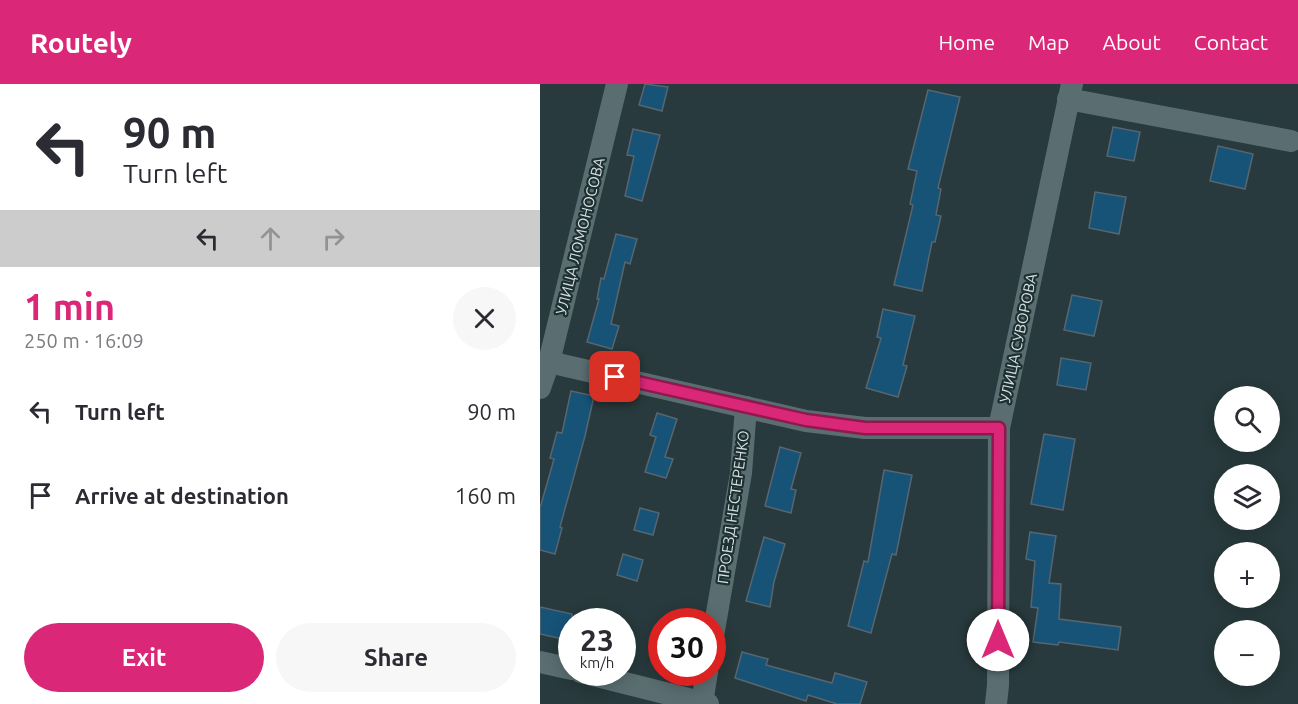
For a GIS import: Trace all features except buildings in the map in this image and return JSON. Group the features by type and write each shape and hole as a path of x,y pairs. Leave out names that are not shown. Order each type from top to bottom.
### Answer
{"street":[{"name":"УЛИЦА ЛОМОНОСОВА","path":"540,387 549,362 616,84"},
{"path":"1070,92 1291,141"},
{"name":"УЛИЦА СУВОРОВА","path":"996,704 999,428 1070,92"},
{"path":"549,362 806,420 865,428 999,428"},
{"name":"ПРОЕЗД НЕСТЕРЕНКО","path":"718,608 741,473 746,406"},
{"path":"540,662 558,666"},
{"path":"636,686 705,703 706,686"}],"route":[{"path":"615,377 806,420 865,428 999,428 998,640"}]}
